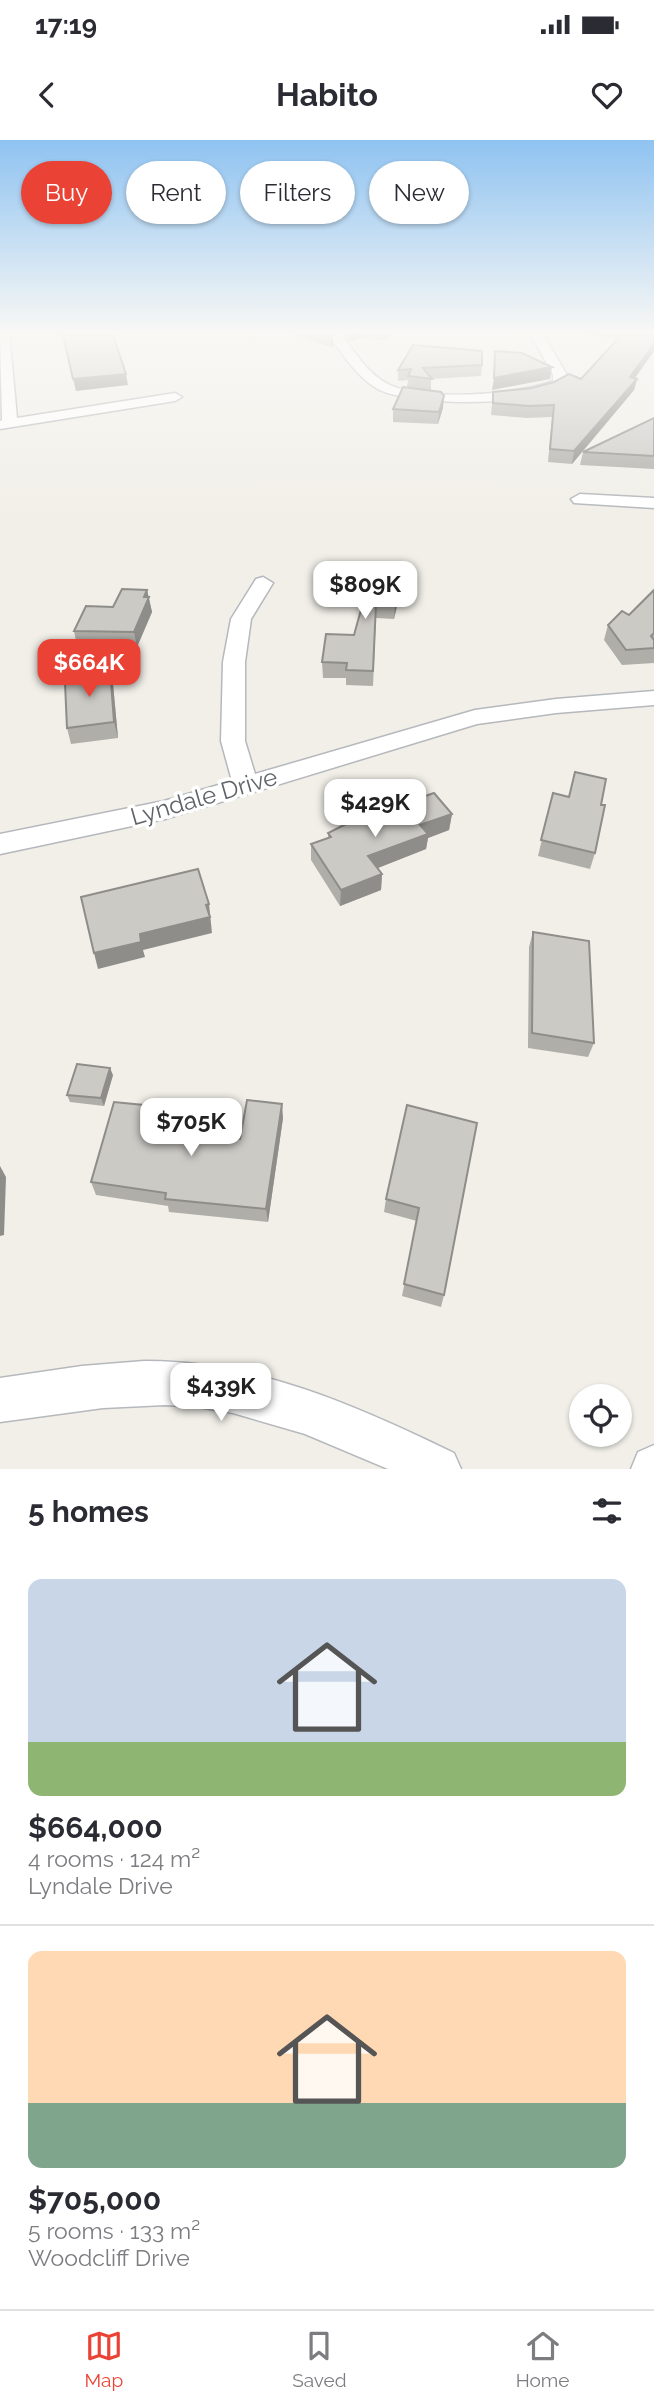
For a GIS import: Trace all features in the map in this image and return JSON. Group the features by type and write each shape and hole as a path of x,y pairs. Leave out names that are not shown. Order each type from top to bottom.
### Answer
{"street":[{"path":"4,393 5,424 175,397"},
{"path":"405,393 451,398 526,393"},
{"path":"580,499 654,503"},
{"path":"246,785 233,741 234,662 241,619 263,583"},
{"name":"Lyndale Drive","path":"0,844 111,823 475,717 556,706 654,698"},
{"path":"0,1400 77,1386 166,1383 211,1388 255,1397 381,1440 438,1469"}],"building":[{"path":"400,393 442,393 444,396 439,412 393,409"},
{"path":"493,393 625,393 574,451 550,449 554,405 493,403"},
{"path":"654,418 654,456 583,452"},
{"path":"374,563 404,565 395,605 376,603 373,671 346,670 347,663 322,662 326,634 354,635"},
{"path":"122,589 147,590 144,597 149,597 134,632 74,631 86,606 113,607"},
{"path":"654,590 654,633 651,636 654,648 626,650 608,625 622,611 629,615"},
{"path":"110,669 114,722 67,728 65,683 69,683 69,673"},
{"path":"575,772 606,779 601,805 605,805 595,853 541,840 553,793 569,797"},
{"path":"434,793 452,814 420,825 428,834 368,856 382,874 341,890 311,844 331,837 328,833 344,825"},
{"path":"198,869 209,904 206,905 210,917 140,934 141,942 94,953 81,897"},
{"path":"533,932 589,941 594,1043 532,1033"},
{"path":"77,1064 110,1068 101,1098 67,1095"},
{"path":"247,1100 282,1104 266,1209 165,1199 166,1193 91,1182 114,1102 154,1106 148,1130 240,1139"},
{"path":"407,1105 477,1123 444,1295 404,1284 419,1208 386,1199"}]}
